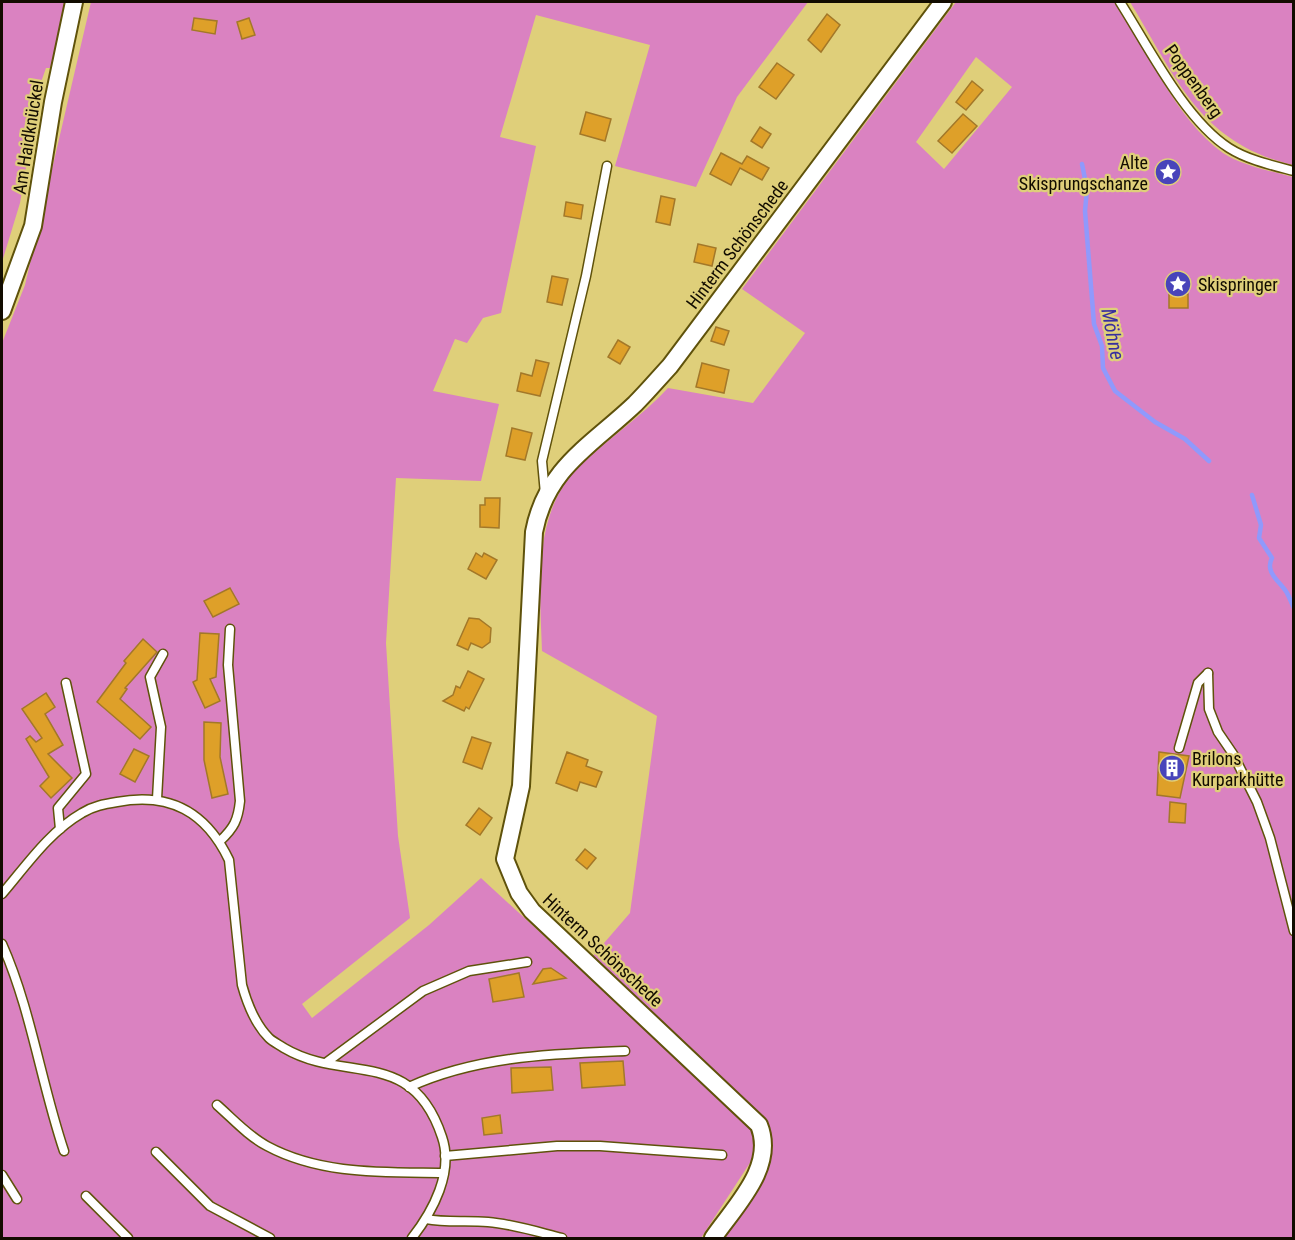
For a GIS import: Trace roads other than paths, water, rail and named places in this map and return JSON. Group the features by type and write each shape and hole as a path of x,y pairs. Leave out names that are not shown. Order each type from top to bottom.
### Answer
{"street":[{"name":"Am Haidknückel","path":"2,311 33,226 53,102 74,2"},
{"name":"Hinterm Schönschede","path":"713,1239 762,1163 765,1147 759,1125 532,911 519,893 505,859 521,786 534,532 539,507 545,494 584,447 634,404 670,366 943,2"}],"lane":[{"name":"Poppenberg","path":"1120,2 1187,107 1208,130 1228,148 1250,159 1293,171"},
{"name":"Hinterm Schönschede","path":"545,494 542,461 586,276 607,166"},
{"path":"220,841 234,828 240,801 228,664 230,629"},
{"path":"157,799 161,727 150,677 162,654"},
{"path":"1179,748 1198,683 1208,673 1209,709 1218,732 1233,754 1257,802 1270,838 1293,930"},
{"path":"60,829 58,808 86,774 66,683"},
{"path":"2,894 60,829 98,805 129,800 157,799 182,807 202,821 220,841 229,860 233,881 236,936 246,999 269,1039 292,1053 312,1060 354,1066 394,1078 409,1087 431,1107 445,1147 443,1173 436,1201 412,1239"},
{"path":"2,944 19,990 46,1098 64,1151"},
{"path":"327,1062 423,991 469,971 527,962"},
{"path":"409,1087 437,1074 531,1055 625,1051"},
{"path":"217,1105 267,1146 307,1161 354,1172 443,1173"},
{"path":"445,1156 557,1146 600,1146 722,1155"},
{"path":"156,1152 210,1206 270,1239"},
{"path":"2,1175 18,1199"},
{"path":"86,1196 128,1239"},
{"path":"426,1219 446,1223 485,1222 511,1225 562,1239"}],"waterway":[{"name":"Möhne","path":"1082,164 1087,189 1085,211 1094,324 1102,346 1103,368 1115,391 1155,422 1185,439 1209,461"},
{"name":"Möhne","path":"1252,495 1261,525 1259,538 1272,558 1270,568 1294,608"}],"place":[{"name":"Alte Skisprungschanze","path":"1168,172"},
{"name":"Skispringer","path":"1178,284"},
{"name":"Brilons Kurparkhütte","path":"1172,768"}]}
